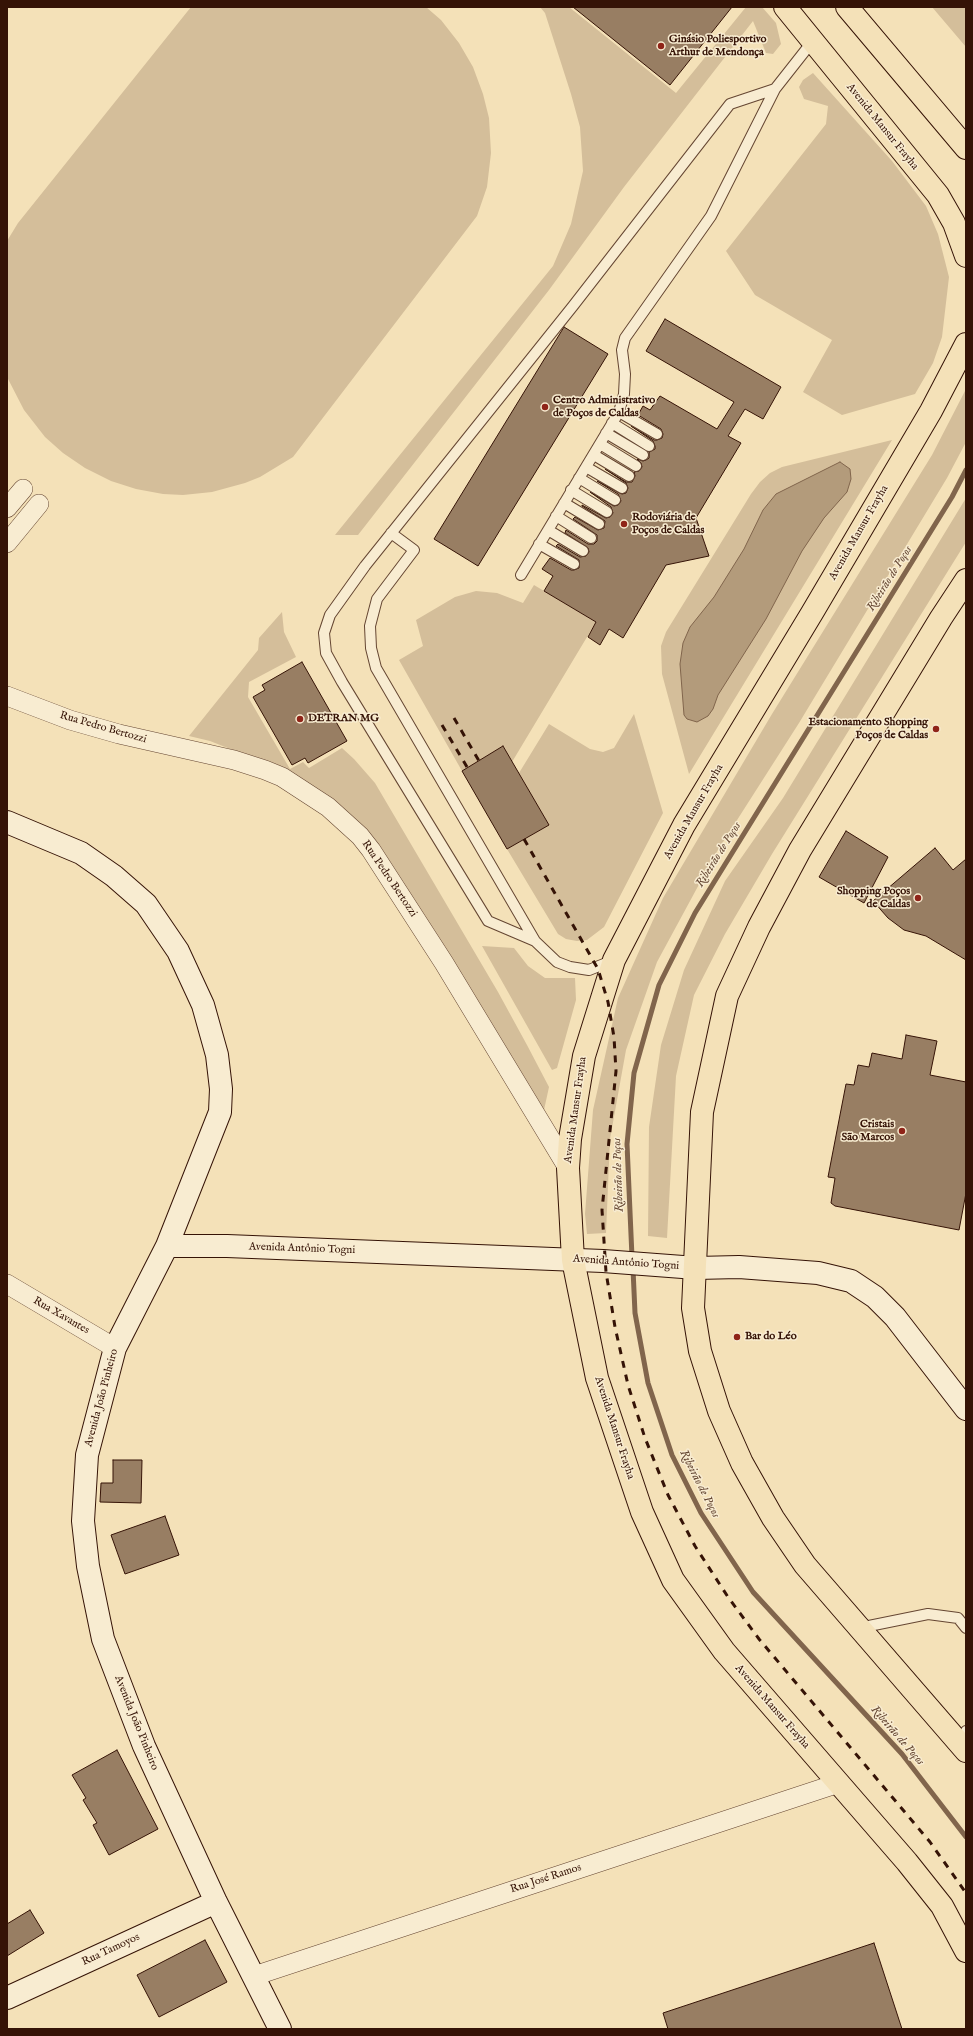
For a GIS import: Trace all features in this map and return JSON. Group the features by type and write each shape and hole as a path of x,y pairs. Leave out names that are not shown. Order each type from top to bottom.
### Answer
{"main road":[{"name":"Avenida Mansur Frayha","path":"785,7 938,195 960,229 966,256"},
{"path":"846,7 966,148"},
{"name":"Avenida Mansur Frayha","path":"966,344 927,418 684,825 614,960 584,1056 570,1139 568,1168 573,1260 597,1378 642,1512 673,1580 724,1650 907,1862 942,1906 966,1951"},
{"path":"965,1743 858,1628 805,1566 773,1518 742,1463 719,1411 700,1352 693,1308 702,1112 727,996 759,926 800,850 941,618 966,580"}],"street":[{"path":"7,508 23,489"},
{"path":"7,543 40,504"},
{"name":"Rua Pedro Bertozzi","path":"7,696 70,720 119,734 234,760 265,770 282,777 328,807 360,836 372,850 444,963 568,1168"},
{"name":"Avenida João Pinheiro","path":"7,822 81,854 114,876 146,904 178,952 203,1005 217,1055 221,1089 220,1112 175,1226 115,1348 87,1455 83,1521 88,1566 103,1639 111,1661 144,1746 216,1902 280,2029"},
{"name":"Avenida Antônio Togni","path":"175,1226 227,1246"},
{"name":"Avenida Antônio Togni","path":"166,1246 227,1246 603,1261 696,1268 739,1267 818,1272 851,1281 875,1297 895,1317 966,1409"},
{"name":"Rua Xavantes","path":"7,1284 115,1348"},
{"name":"Rua José Ramos","path":"254,1976 839,1783"},
{"name":"Rua Tamoyos","path":"7,1998 216,1902"}],"lane":[{"path":"521,575 619,412 624,394 625,374 622,350 626,338 712,216 775,89 812,42"},
{"path":"535,941 488,921 326,654 324,633 330,616 340,598 574,306 730,104 775,89"},
{"path":"619,412 657,434"},
{"path":"612,423 649,446"},
{"path":"606,433 643,455"},
{"path":"600,444 636,466"},
{"path":"594,455 629,476"},
{"path":"586,467 622,488"},
{"path":"578,478 615,500"},
{"path":"571,490 607,512"},
{"path":"564,503 599,524"},
{"path":"556,516 591,538"},
{"path":"548,530 583,551"},
{"path":"391,533 414,550 377,599 370,626 371,648 376,668 535,941 557,962 570,967 589,970 614,960"},
{"path":"540,544 574,564"},
{"path":"858,1628 928,1614 958,1618 966,1628"}],"shaded area":[{"path":"191,7 426,7 441,20 459,43 473,67 483,94 489,118 491,153 487,187 477,216 293,457 260,477 245,483 212,492 183,495 163,494 136,489 111,481 85,468 63,453 45,437 24,410 7,377 7,241 18,223"},
{"path":"540,7 569,7 676,93 746,7 762,7 776,23 781,44 773,54 766,53 753,21 624,187 549,290 358,535 335,535 553,266 571,224 583,171 580,127 545,13"},
{"path":"932,7 966,7 966,47"},
{"path":"813,73 892,161 926,206 938,234 949,277 942,337 933,363 915,394 842,415 803,392 832,340 755,295 726,251 826,124 828,106 804,99 799,87 803,80"},
{"path":"966,389 966,442 947,478 799,723 716,853 657,962 626,1050 610,1139 606,1233 587,1234 585,1214 593,1110 618,998 663,898 772,714 932,455"},
{"path":"892,440 689,774 662,674 661,646 666,632 751,494 760,482 770,473 782,467"},
{"path":"840,462 850,469 851,479 847,492 824,518 802,551 766,619 718,695 713,709 708,716 697,722 687,719 684,715 680,664 683,643 690,627 714,597 744,549 763,510 776,494"},
{"path":"966,498 966,542 772,854 725,934 694,995 676,1076 667,1238 648,1236 649,1127 661,1045 684,970 725,881 783,798"},
{"path":"534,585 596,622 512,762 503,746 462,771 399,660 423,646 416,620 455,597 476,591 497,593 523,603"},
{"path":"282,612 284,632 296,657 249,682 248,697 290,769 303,762 309,768 342,748 375,783 498,992 549,1087 544,1110 367,839 286,771 210,741 189,736 258,650 259,638"},
{"path":"634,714 663,813 604,927 587,940 577,941 566,939 558,934 507,849 549,825 519,773 549,724 590,749 603,752 614,748"},
{"path":"482,946 514,948 528,966 545,978 575,978 576,1000 557,1068 552,1070"}],"building":[{"name":"Ginásio Poliesportivo Arthur de Mendonça","path":"573,7 732,7 670,85"},
{"name":"Rodoviária de Poços de Caldas","path":"665,319 781,387 763,419 745,409 728,436 741,443 696,518 709,556 666,565 623,638 609,629 600,645 588,637 596,622 544,591 553,576 542,569 550,558 571,570 579,568 579,560 556,546 558,544 580,557 586,556 589,552 588,548 565,533 566,530 588,544 594,544 597,541 597,535 573,519 575,517 598,530 604,528 605,521 582,505 606,518 610,517 613,513 611,507 590,492 614,506 618,505 621,501 618,494 597,481 622,494 626,493 628,488 626,483 605,469 626,482 632,482 635,476 634,472 639,471 642,467 641,463 637,459 643,461 646,460 649,458 649,452 655,449 653,441 631,426 654,440 662,438 663,434 661,429 638,415 643,406 650,410 660,396 717,429 734,402 646,351"},
{"name":"Centro Administrativo de Poços de Caldas","path":"564,327 608,354 478,566 434,539"},
{"name":"DETRAN MG","path":"302,662 347,741 308,763 305,758 292,765 253,697 265,690 262,685"},
{"path":"503,746 549,825 507,849 462,771"},
{"path":"846,831 888,857 864,903 819,877"},
{"name":"Shopping Poços de Caldas","path":"935,848 953,870 966,859 966,960 926,936 904,930 888,918 873,901"},
{"name":"Cristais São Marcos","path":"906,1035 937,1041 930,1075 966,1082 966,1193 959,1230 835,1206 831,1203 835,1178 828,1177 846,1084 854,1085 858,1065 869,1067 872,1053 902,1059"},
{"path":"113,1460 142,1460 141,1503 100,1502 101,1483 113,1483"},
{"path":"165,1516 179,1555 125,1574 111,1535"},
{"path":"117,1750 158,1829 109,1855 93,1825 97,1823 83,1800 86,1798 72,1775"},
{"path":"30,1910 44,1933 7,1956 7,1924"},
{"path":"205,1940 227,1982 159,2017 137,1975"},
{"path":"874,1943 902,2029 668,2029 663,2013"}],"waterway":[{"name":"Ribeirão de Poços","path":"632,1257 627,1144 634,1073 659,985 695,913 952,497 966,470"},
{"name":"Ribeirão de Poços","path":"633,1269 635,1313 648,1383 672,1455 701,1513 753,1592 902,1754 966,1837"}],"railway":[{"path":"454,718 479,761"},
{"path":"442,725 467,767"},
{"path":"524,839 598,969 608,1002 614,1037 616,1071 602,1210 606,1272 615,1327 628,1385 645,1438 668,1495 695,1546 728,1597 759,1639 930,1842 966,1893"}],"place":[{"name":"Ginásio Poliesportivo Arthur de Mendonça","path":"661,46"},
{"name":"Centro Administrativo de Poços de Caldas","path":"545,407"},
{"name":"Rodoviária de Poços de Caldas","path":"624,524"},
{"name":"DETRAN MG","path":"300,719"},
{"name":"Estacionamento Shopping Poços de Caldas","path":"936,729"},
{"name":"Shopping Poços de Caldas","path":"918,898"},
{"name":"Cristais São Marcos","path":"902,1131"},
{"name":"Bar do Léo","path":"737,1337"}]}
